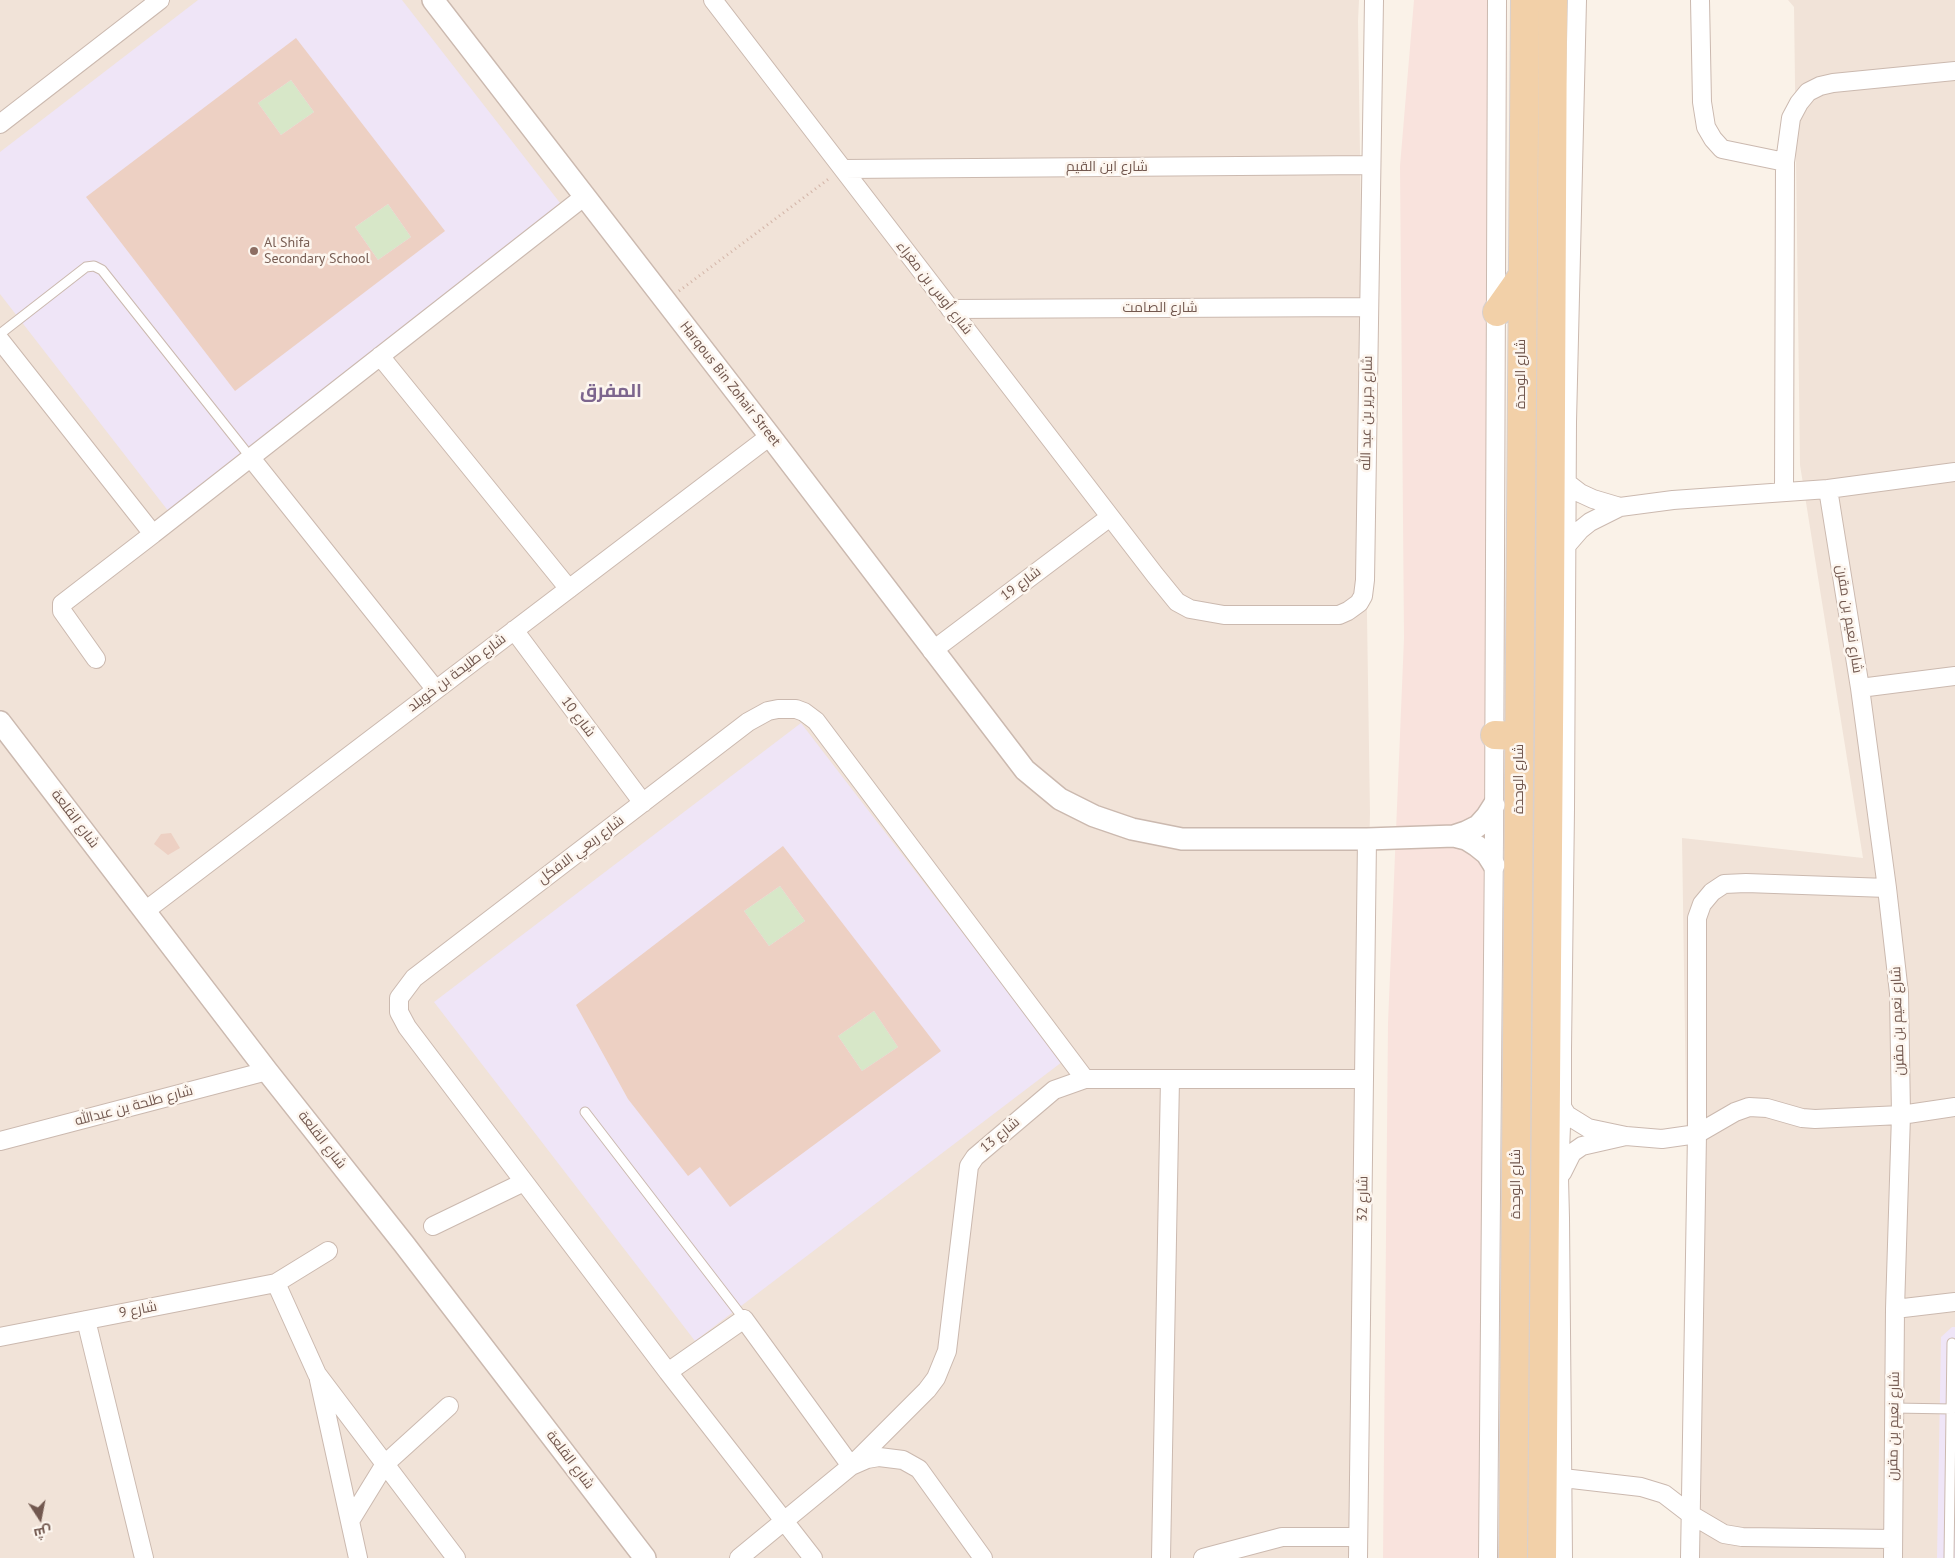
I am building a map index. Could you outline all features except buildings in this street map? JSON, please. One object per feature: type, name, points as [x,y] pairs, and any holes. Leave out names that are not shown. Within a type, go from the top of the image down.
[{"type":"main road","name":"شارع الوحدة","points":[[1513,1558],[1507,735],[1522,278],[1525,0]]},
{"type":"main road","name":"شارع الوحدة","points":[[1541,1558],[1548,1019],[1558,610],[1552,395],[1553,0]]},
{"type":"main road","points":[[1497,312],[1522,278]]},
{"type":"main road","points":[[1552,395],[1567,422]]},
{"type":"main road","points":[[1513,1558],[1519,1538],[1525,1531],[1532,1532],[1541,1558]]},
{"type":"street","points":[[0,124],[160,0]]},
{"type":"street","name":"Harqous Bin Zohair Street","points":[[433,0],[770,436],[1024,770],[1060,799],[1094,816],[1132,829],[1182,839],[1367,840],[1454,836]]},
{"type":"street","name":"شارع أوس بن مغراء","points":[[713,0],[1155,575]]},
{"type":"street","name":"شارع جرير بن عبد الله","points":[[1155,575],[1177,602],[1190,609],[1224,615],[1338,615],[1359,603],[1363,596],[1365,580],[1374,0]]},
{"type":"street","points":[[1488,1558],[1494,805],[1507,735],[1497,312],[1497,0]]},
{"type":"street","points":[[1577,0],[1567,422],[1567,545],[1558,610],[1562,1107],[1574,1121],[1588,1128],[1626,1136],[1662,1140],[1697,1134],[1735,1112],[1749,1107],[1766,1108],[1802,1118],[1815,1119],[1901,1115],[1955,1107]]},
{"type":"street","points":[[1700,0],[1702,102],[1706,126],[1713,139],[1722,149],[1785,162]]},
{"type":"street","points":[[1784,491],[1785,162],[1791,118],[1799,103],[1808,92],[1820,86],[1833,83],[1955,71]]},
{"type":"street","name":"شارع ابن القيم","points":[[843,169],[1371,164]]},
{"type":"street","points":[[96,658],[62,611],[62,604],[585,196]]},
{"type":"street","name":"شارع الصامت","points":[[950,309],[1369,307]]},
{"type":"street","points":[[0,340],[153,534]]},
{"type":"street","points":[[380,356],[569,589]]},
{"type":"street","name":"شارع طليحة بن خويلد","points":[[145,911],[770,436]]},
{"type":"street","points":[[250,458],[436,690]]},
{"type":"street","points":[[1567,545],[1590,522],[1620,507],[1673,500],[1828,489],[1955,472]]},
{"type":"street","points":[[1568,483],[1580,493],[1620,507]]},
{"type":"street","name":"شارع نعيم بن مقرن","points":[[1828,489],[1860,688],[1899,993],[1901,1115],[1895,1309],[1892,1558]]},
{"type":"street","name":"شارع 19","points":[[932,651],[1110,517]]},
{"type":"street","name":"شارع 10","points":[[514,630],[643,803]]},
{"type":"street","points":[[1860,688],[1955,676]]},
{"type":"street","name":"شارع ربعي الافكل","points":[[814,1558],[668,1372],[400,1016],[399,998],[414,978],[748,722],[768,711],[787,708],[804,712],[816,721],[1085,1079]]},
{"type":"street","name":"شارع القلعة","points":[[0,722],[645,1558]]},
{"type":"street","points":[[1454,836],[1478,826],[1494,805]]},
{"type":"street","points":[[1454,836],[1466,839],[1477,846],[1487,854],[1494,865]]},
{"type":"street","name":"شارع 32","points":[[1358,1558],[1367,840]]},
{"type":"street","points":[[1690,1558],[1697,1134],[1697,918],[1702,904],[1712,892],[1724,884],[1746,883],[1887,888]]},
{"type":"street","points":[[1548,1019],[1562,1049]]},
{"type":"street","name":"شارع طلحة بن عبدالله","points":[[0,1141],[268,1071]]},
{"type":"street","name":"شارع 13","points":[[739,1558],[851,1466],[927,1390],[936,1378],[947,1350],[969,1166],[975,1157],[1054,1090],[1085,1079],[1364,1079]]},
{"type":"street","points":[[1161,1558],[1170,1079]]},
{"type":"street","points":[[1562,1100],[1559,1178],[1563,1478],[1562,1558]]},
{"type":"street","points":[[1559,1178],[1572,1153],[1582,1146],[1626,1136]]},
{"type":"street","points":[[433,1226],[524,1182]]},
{"type":"street","points":[[1544,1258],[1560,1218]]},
{"type":"street","points":[[328,1251],[276,1283],[317,1374],[358,1558]]},
{"type":"street","name":"شارع 9","points":[[0,1337],[276,1283]]},
{"type":"street","points":[[1895,1309],[1955,1302]]},
{"type":"street","points":[[668,1372],[744,1319],[851,1466],[867,1459],[879,1458],[903,1460],[912,1464],[919,1469],[983,1558]]},
{"type":"street","points":[[86,1320],[144,1558]]},
{"type":"street","points":[[317,1374],[456,1558]]},
{"type":"street","points":[[350,1521],[385,1464],[449,1406]]},
{"type":"street","points":[[1563,1478],[1641,1487],[1664,1494],[1690,1514],[1724,1534],[1742,1537],[1892,1539]]},
{"type":"street","points":[[1203,1558],[1247,1552],[1282,1537],[1358,1537]]},
{"type":"lane","points":[[0,334],[86,268],[94,266],[102,270],[250,458]]},
{"type":"lane","points":[[585,1112],[744,1319]]},
{"type":"lane","points":[[1949,1558],[1952,1343]]},
{"type":"lane","points":[[1894,1408],[1952,1409]]},
{"type":"path","points":[[665,301],[843,169]]},
{"type":"shaded area","points":[[0,0],[1359,0],[1370,813],[1353,1558],[0,1558]]},
{"type":"shaded area","name":"Al Shifa Secondary School","points":[[198,0],[402,0],[564,208],[169,512],[0,294],[0,152]]},
{"type":"shaded area","points":[[1414,0],[1507,0],[1496,1558],[1383,1558],[1388,1023],[1404,638],[1400,166]]},
{"type":"shaded area","points":[[1788,0],[1955,0],[1955,1558],[1693,1558],[1682,838],[1863,858],[1800,465],[1794,7]]},
{"type":"shaded area","points":[[801,723],[1062,1062],[695,1341],[434,1002]]},
{"type":"shaded area","points":[[1952,1327],[1955,1327],[1955,1558],[1937,1558],[1941,1337]]},
{"type":"green space","points":[[291,80],[314,112],[281,135],[258,103]]},
{"type":"green space","points":[[388,204],[411,237],[378,260],[355,227]]},
{"type":"green space","points":[[780,886],[805,921],[769,946],[744,911]]},
{"type":"green space","points":[[874,1011],[898,1047],[862,1071],[838,1036]]},
{"type":"place","name":"Al Shifa Secondary School","points":[[254,251]]},
{"type":"district","name":"المفرق","points":[[611,392]]}]
